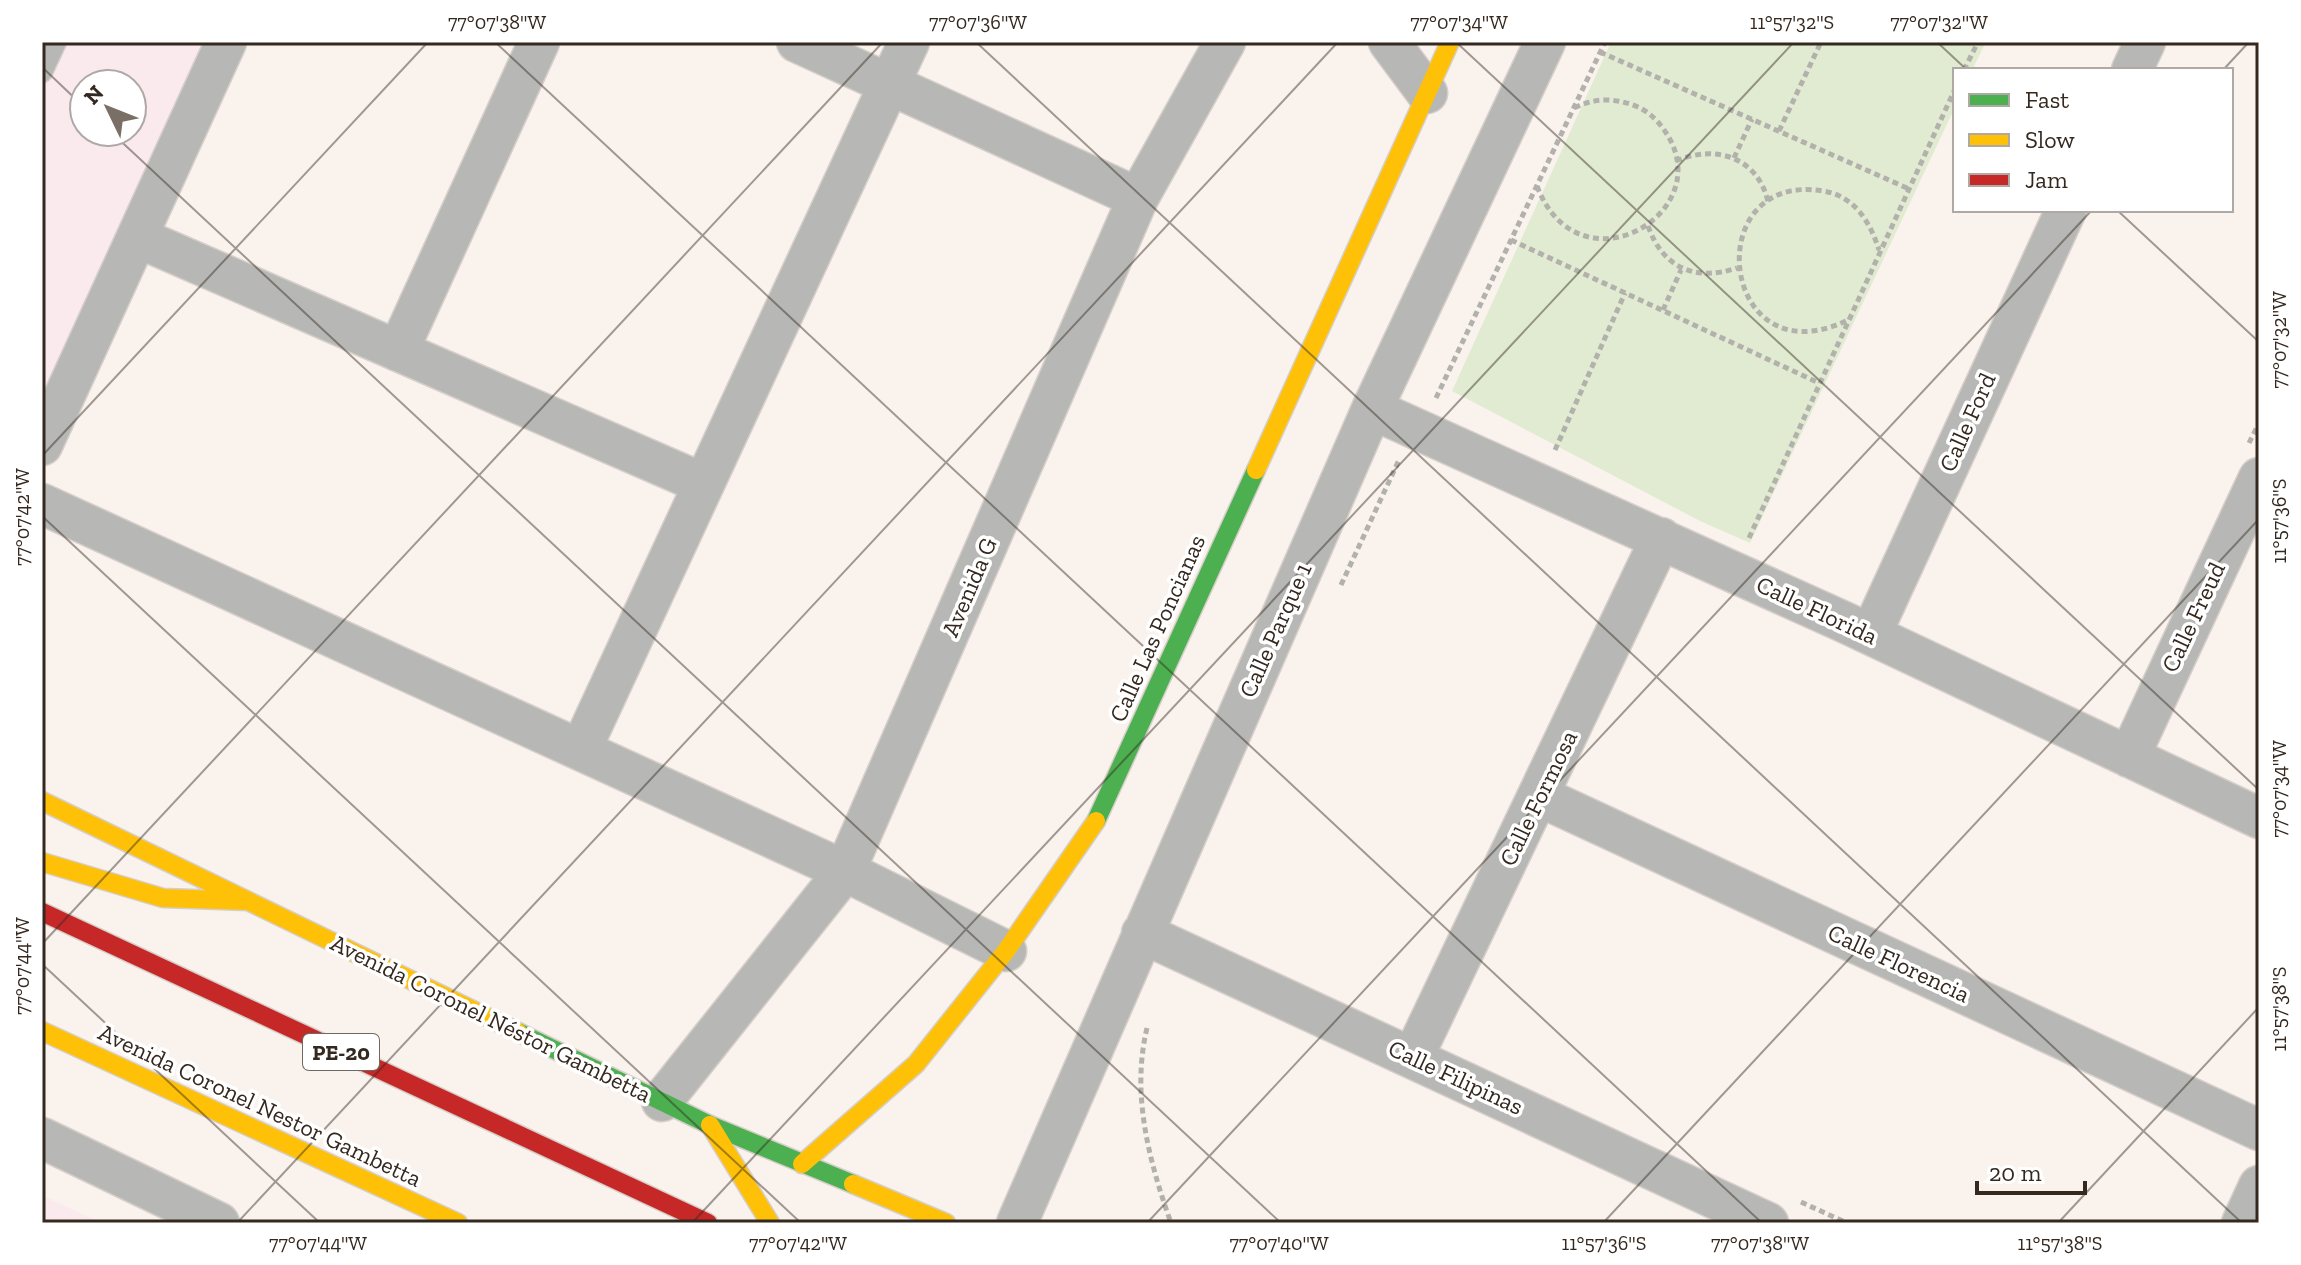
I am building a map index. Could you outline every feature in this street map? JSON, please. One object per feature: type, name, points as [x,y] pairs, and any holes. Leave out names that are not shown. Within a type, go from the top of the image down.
[{"type":"main road","name":"Calle Las Poncianas","points":[[802,1164],[916,1064],[1006,951],[1095,824],[1450,42]]},
{"type":"main road","name":"Avenida Coronel Néstor Gambetta","points":[[42,801],[710,1125],[946,1223]]},
{"type":"main road","points":[[42,862],[163,898],[248,901]]},
{"type":"main road","name":"PE-20","points":[[42,912],[708,1223]]},
{"type":"main road","name":"Avenida Coronel Nestor Gambetta","points":[[42,1031],[458,1223]]},
{"type":"main road","points":[[710,1125],[770,1223]]},
{"type":"street","points":[[42,445],[226,42]]},
{"type":"street","points":[[398,351],[539,42]]},
{"type":"street","points":[[797,42],[1138,198]]},
{"type":"street","points":[[581,749],[909,42]]},
{"type":"street","name":"Avenida G","points":[[662,1101],[845,871],[1138,198],[1225,42]]},
{"type":"street","points":[[1389,42],[1427,93]]},
{"type":"street","name":"Calle Parque 1","points":[[1017,1223],[1372,409],[1545,42]]},
{"type":"street","points":[[2133,68],[2145,42]]},
{"type":"street","name":"Calle Ford","points":[[1871,634],[2065,212]]},
{"type":"street","points":[[137,237],[704,484]]},
{"type":"street","name":"Calle Florida","points":[[1372,409],[1871,634],[2259,818]]},
{"type":"street","name":"Calle Freud","points":[[2129,757],[2243,550],[2259,478]]},
{"type":"street","points":[[42,504],[845,871],[1006,951]]},
{"type":"street","name":"Calle Formosa","points":[[1413,1057],[1661,538]]},
{"type":"street","name":"Calle Florencia","points":[[1539,796],[2259,1130]]},
{"type":"street","name":"Calle Filipinas","points":[[1142,933],[1768,1223]]},
{"type":"street","points":[[42,1138],[219,1223]]},
{"type":"street","points":[[2242,1223],[2259,1186]]},
{"type":"lane","points":[[42,72],[56,42]]},
{"type":"path","points":[[1440,396],[1605,42]]},
{"type":"path","points":[[1779,131],[1821,42]]},
{"type":"path","points":[[1965,68],[1978,42]]},
{"type":"path","points":[[1600,52],[1907,188]]},
{"type":"path","points":[[1749,539],[1953,93]]},
{"type":"path","points":[[1537,185],[1556,220],[1591,239],[1630,236],[1648,226],[1661,213],[1670,197],[1676,161],[1671,141],[1660,123],[1644,109],[1604,98],[1574,108]]},
{"type":"path","points":[[1734,158],[1752,119]]},
{"type":"path","points":[[1676,161],[1710,152],[1734,158],[1757,175],[1768,202]]},
{"type":"path","points":[[1847,320],[1827,329],[1807,332],[1767,320],[1747,297],[1737,268],[1743,230],[1768,202],[1787,193],[1807,189],[1827,192],[1846,200],[1862,213],[1879,250]]},
{"type":"path","points":[[1648,226],[1654,244],[1666,259],[1681,270],[1700,275],[1737,268]]},
{"type":"path","points":[[1511,240],[1819,383]]},
{"type":"path","points":[[1663,310],[1681,270]]},
{"type":"path","points":[[1555,450],[1625,293]]},
{"type":"path","points":[[1148,1025],[1141,1108],[1153,1172],[1171,1223]]},
{"type":"shaded area","points":[[42,42],[203,42],[42,402]]},
{"type":"shaded area","points":[[42,1195],[101,1223],[42,1223]]},
{"type":"green space","points":[[1611,42],[1986,42],[1973,68],[1953,68],[1953,111],[1750,543],[1700,521],[1452,391]]},
{"type":"traffic: fast","points":[[1096,821],[1256,470]]},
{"type":"traffic: fast","points":[[518,1032],[710,1125],[853,1184]]},
{"type":"traffic: slow","points":[[1256,470],[1450,42]]},
{"type":"traffic: slow","points":[[42,801],[518,1032]]},
{"type":"traffic: slow","points":[[802,1164],[916,1064],[1006,951],[1096,821]]},
{"type":"traffic: slow","points":[[42,862],[163,898],[248,901]]},
{"type":"traffic: slow","points":[[42,1031],[458,1223]]},
{"type":"traffic: slow","points":[[710,1125],[770,1223]]},
{"type":"traffic: slow","points":[[853,1184],[946,1223]]},
{"type":"traffic: jam","points":[[42,912],[708,1223]]}]
